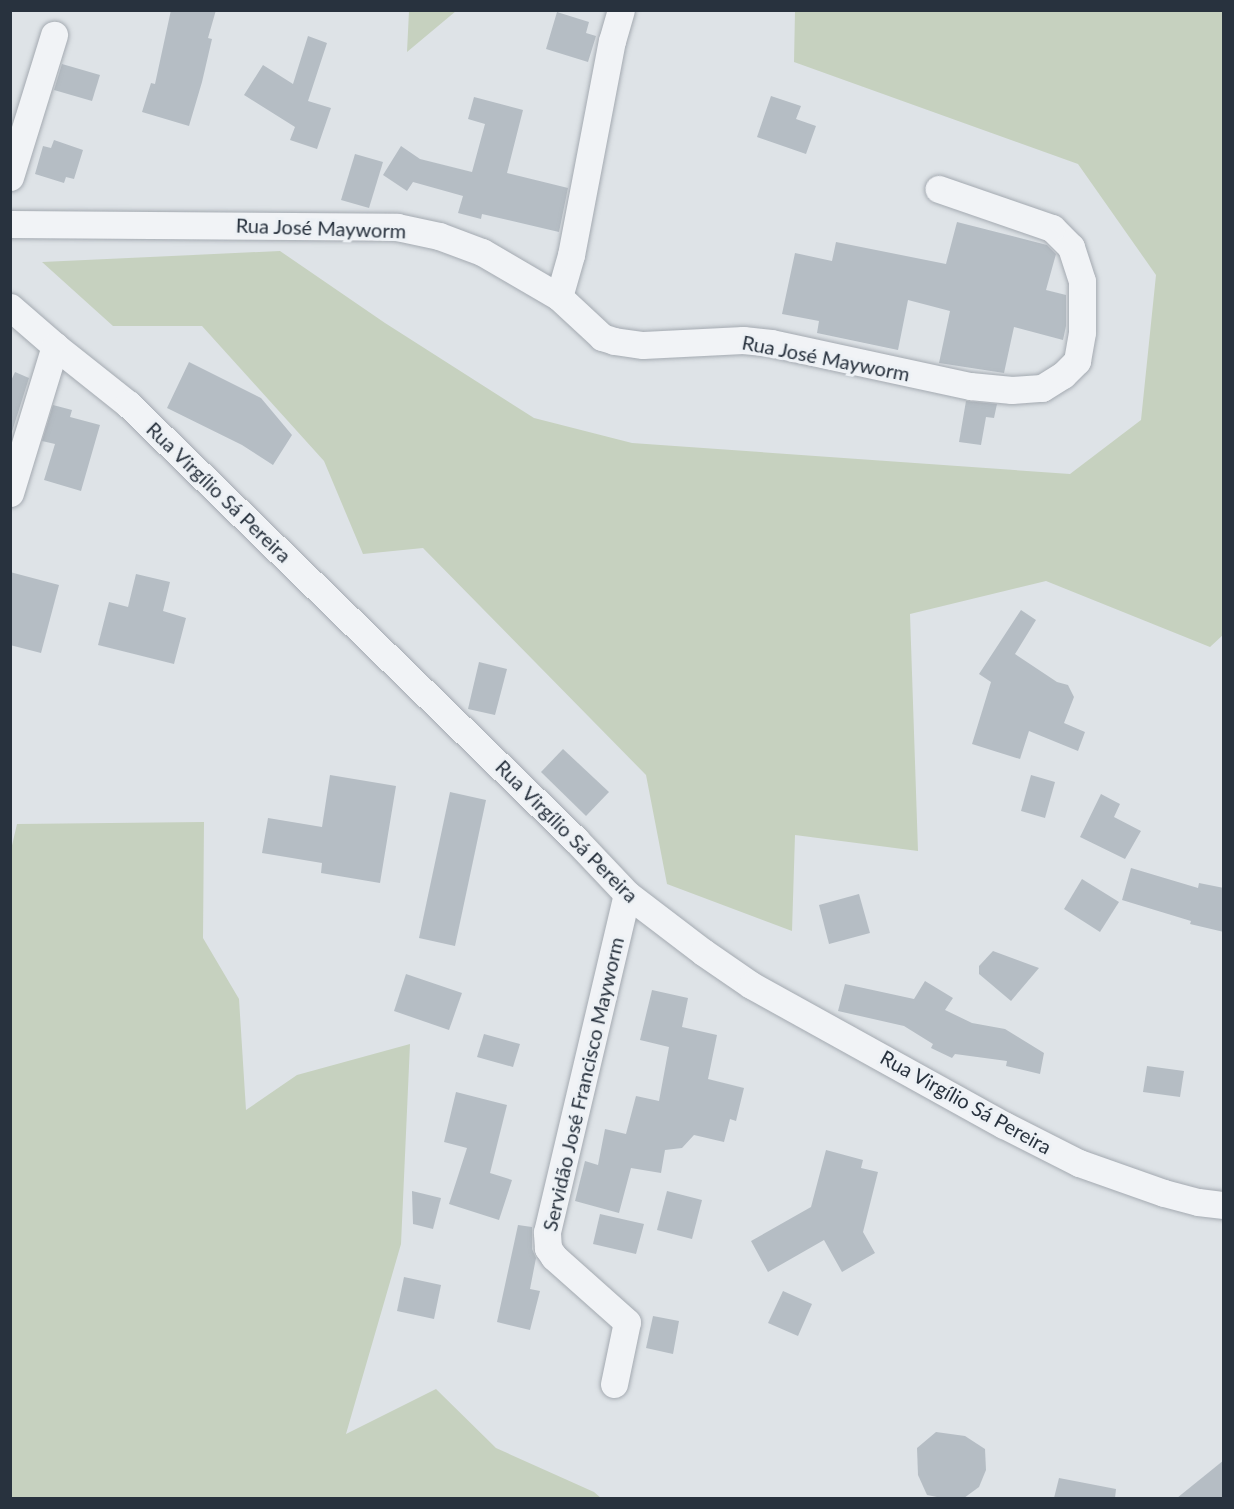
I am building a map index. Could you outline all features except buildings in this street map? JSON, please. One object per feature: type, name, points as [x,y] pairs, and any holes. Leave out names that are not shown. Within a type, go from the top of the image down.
[{"type":"street","points":[[559,297],[571,255],[612,40],[621,10]]},
{"type":"street","points":[[10,177],[54,35]]},
{"type":"street","name":"Rua José Mayworm","points":[[10,224],[397,226],[440,236],[482,252],[559,297],[602,337],[627,344],[743,340],[771,343],[970,386],[1012,390],[1042,388],[1063,375],[1077,361],[1082,332],[1082,281],[1071,247],[1052,228],[939,189]]},
{"type":"street","name":"Rua Virgílio Sá Pereira","points":[[10,307],[128,404],[576,840],[627,894],[751,986],[1004,1125],[1080,1163],[1164,1193],[1198,1202],[1224,1205]]},
{"type":"street","points":[[10,493],[55,346]]},
{"type":"street","name":"Servidão José Francisco Mayworm","points":[[614,1384],[627,1322],[554,1257],[549,1248],[547,1232],[627,894]]},
{"type":"green space","points":[[409,10],[456,11],[407,52]]},
{"type":"green space","points":[[795,11],[1223,11],[1224,634],[1210,647],[1046,581],[910,614],[918,851],[795,835],[792,931],[667,884],[646,775],[423,548],[363,554],[324,461],[202,326],[113,326],[42,262],[280,251],[385,323],[534,418],[632,443],[1070,474],[1141,420],[1156,275],[1078,164],[794,62]]},
{"type":"green space","points":[[204,822],[203,938],[239,999],[246,1110],[297,1075],[410,1044],[401,1244],[346,1434],[436,1389],[496,1448],[594,1492],[601,1498],[11,1498],[10,854],[17,824]]}]
